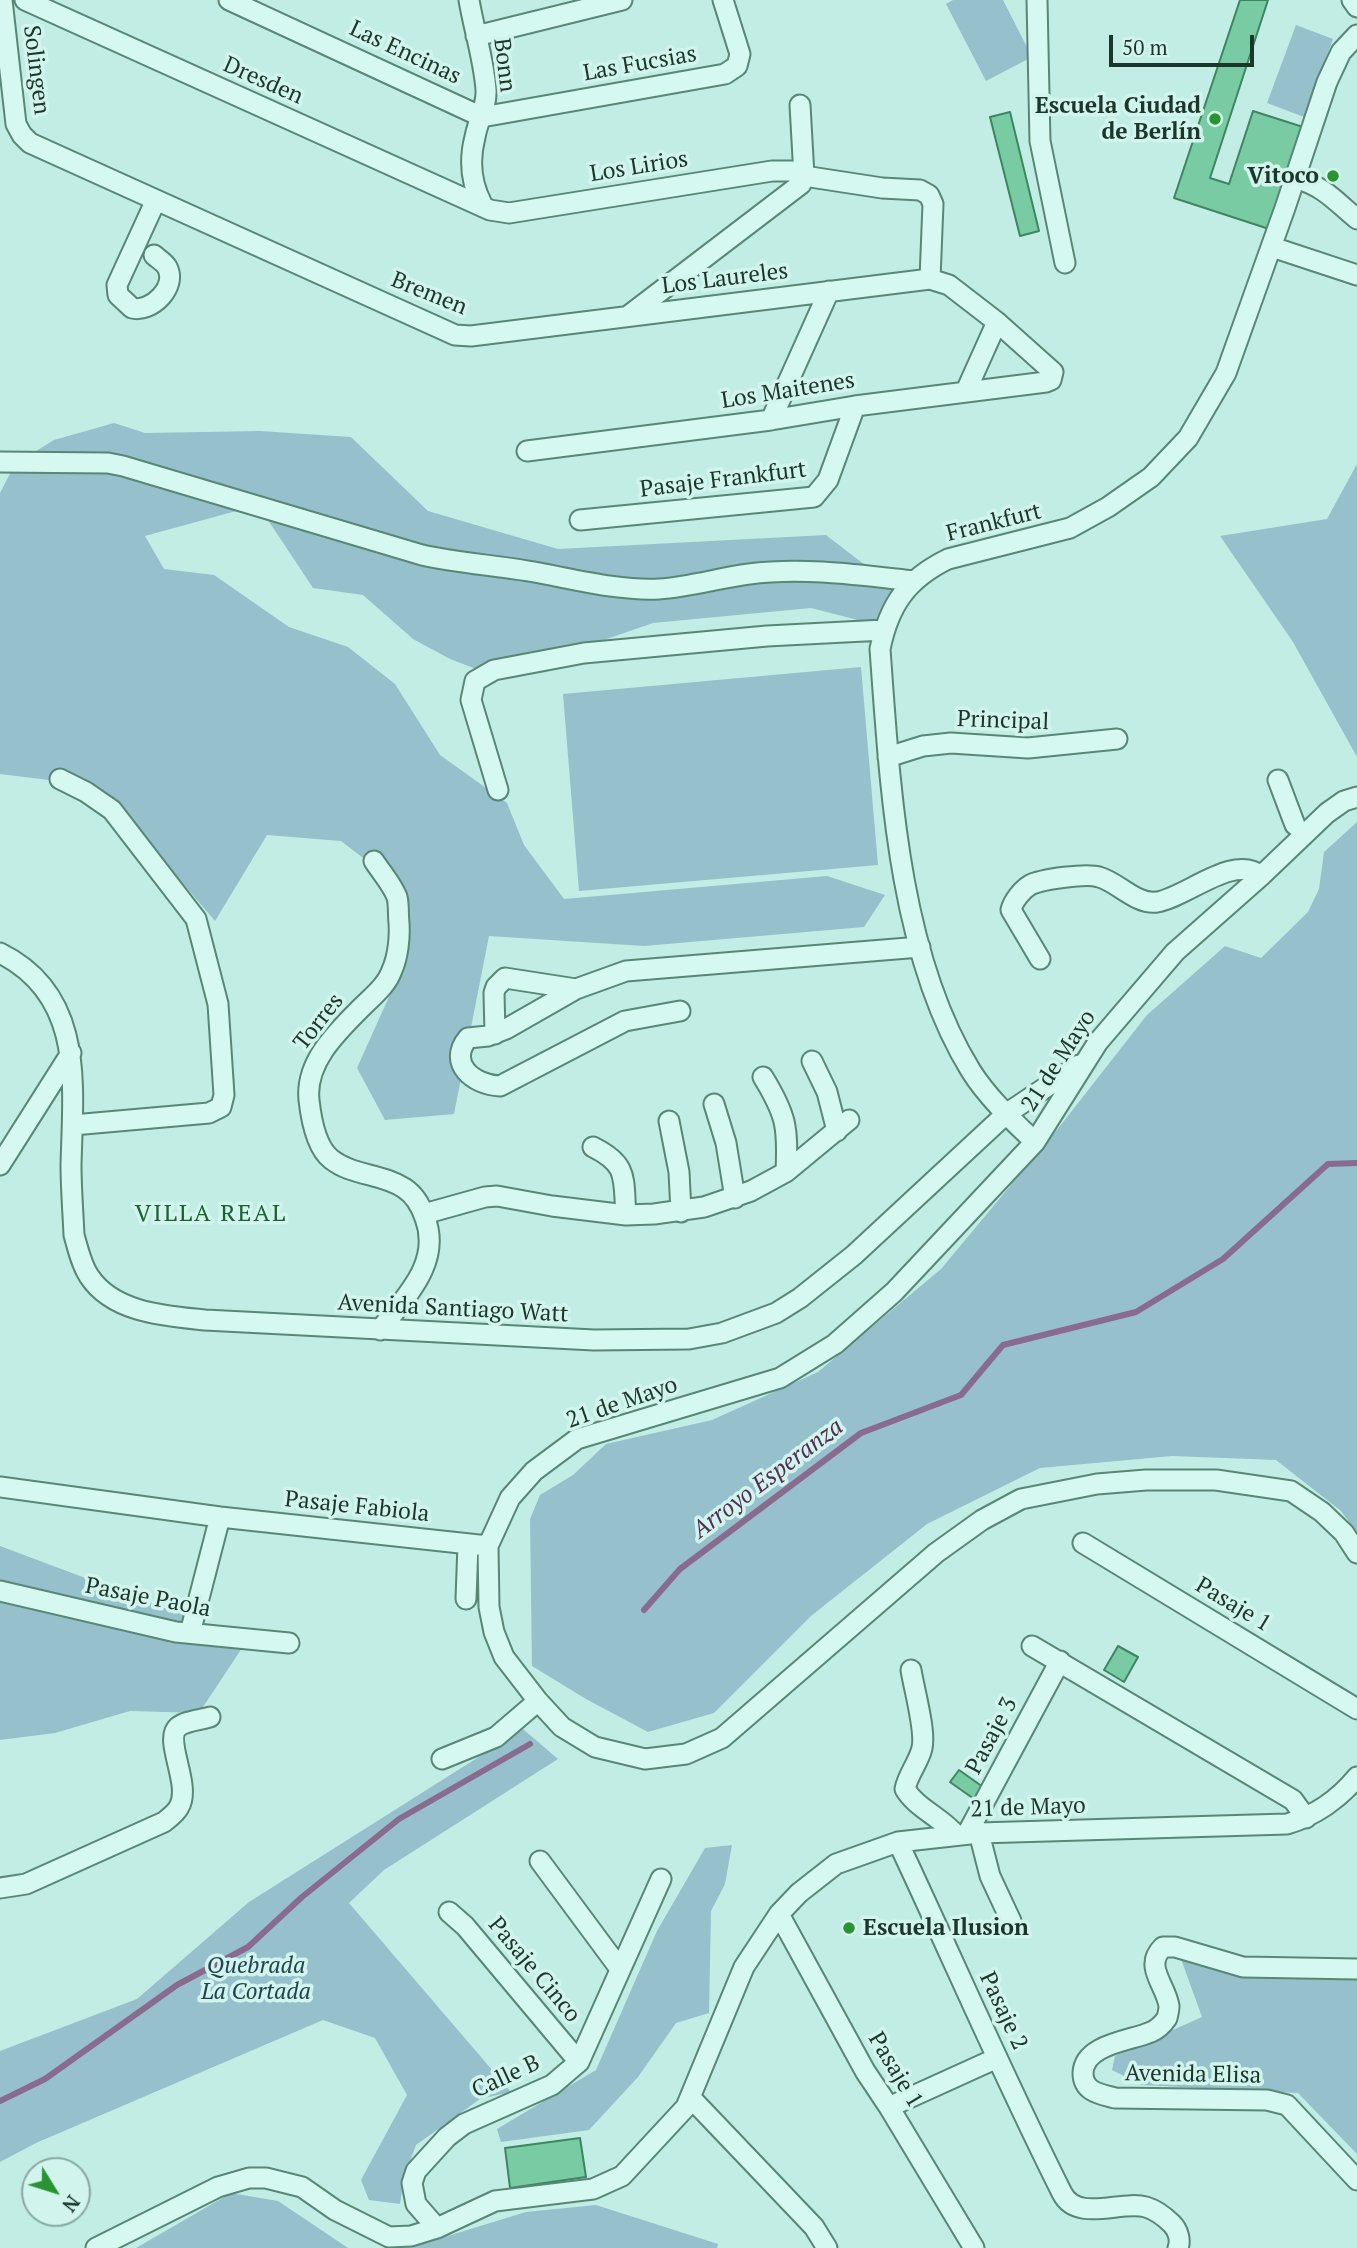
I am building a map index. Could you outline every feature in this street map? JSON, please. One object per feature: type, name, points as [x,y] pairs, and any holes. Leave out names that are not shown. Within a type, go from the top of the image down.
[{"type":"street","name":"Solingen","points":[[2,0],[3,34],[16,124],[30,143]]},
{"type":"street","name":"Dresden","points":[[25,0],[449,192],[482,204]]},
{"type":"street","name":"Las Encinas","points":[[229,0],[482,117]]},
{"type":"street","points":[[476,36],[622,0]]},
{"type":"street","name":"Las Fucsias","points":[[482,117],[725,74],[737,66],[740,54],[723,0]]},
{"type":"street","points":[[1037,0],[1040,141],[1065,262]]},
{"type":"street","points":[[1352,0],[1357,7]]},
{"type":"street","name":"Bonn","points":[[449,192],[482,117],[486,90],[476,36],[464,3]]},
{"type":"street","name":"Frankfurt","points":[[1035,1142],[1006,1114],[973,1074],[959,1051],[930,980],[920,947],[893,813],[880,649],[884,630],[891,611],[913,581],[930,568],[948,559],[1070,528],[1108,507],[1151,477],[1188,439],[1226,373],[1272,247],[1327,82],[1341,52],[1357,35]]},
{"type":"street","points":[[627,317],[801,184],[804,176],[800,105]]},
{"type":"street","name":"Bonn","points":[[475,136],[471,164],[473,184],[482,204]]},
{"type":"street","name":"Bremen","points":[[30,143],[455,334],[471,336],[627,317]]},
{"type":"street","name":"Los Lirios","points":[[482,204],[490,209],[509,213],[772,171],[792,171],[804,176],[881,188],[920,190],[929,195],[933,204],[930,279]]},
{"type":"street","points":[[1295,178],[1313,183],[1327,192],[1357,219]]},
{"type":"street","points":[[154,255],[167,266],[169,273],[163,293],[157,302],[147,309],[132,308],[118,295],[117,285],[156,201]]},
{"type":"street","points":[[1272,247],[1357,275]]},
{"type":"street","points":[[930,279],[949,285],[997,322],[966,391]]},
{"type":"street","name":"Los Laureles","points":[[627,317],[930,279]]},
{"type":"street","points":[[771,421],[829,290]]},
{"type":"street","name":"Los Maitenes","points":[[527,451],[771,421],[855,405],[1046,382],[1053,376],[1050,368],[997,322]]},
{"type":"street","name":"Pasaje Frankfurt","points":[[580,520],[814,497],[828,480],[855,405]]},
{"type":"street","points":[[0,462],[108,463],[422,555],[452,562],[500,566],[635,588],[660,589],[749,574],[788,571],[846,573],[913,581]]},
{"type":"street","points":[[498,790],[471,700],[475,681],[494,670],[584,653],[767,636],[884,630]]},
{"type":"street","name":"Principal","points":[[888,757],[923,746],[951,743],[1028,748],[1117,739]]},
{"type":"street","points":[[60,779],[86,792],[112,810],[196,919],[218,1004],[224,1095],[222,1107],[209,1113],[73,1125]]},
{"type":"street","points":[[1278,780],[1293,819],[1327,813]]},
{"type":"street","name":"21 de Mayo","points":[[1357,797],[1344,801],[1327,813],[1175,952],[1115,1020],[1086,1060],[1035,1142],[894,1292],[835,1344],[780,1378],[577,1439],[534,1471],[510,1498],[488,1546],[489,1606],[504,1657],[519,1680],[562,1727],[595,1747],[645,1759],[686,1754],[722,1738],[936,1553],[982,1520],[1021,1499],[1059,1490],[1146,1480],[1216,1480],[1291,1492],[1322,1512],[1344,1533],[1357,1553]]},
{"type":"street","name":"Torres","points":[[374,860],[397,897],[400,932],[392,971],[379,990],[314,1064],[309,1081],[309,1100],[319,1143],[328,1158],[348,1170],[387,1180],[405,1188],[417,1200],[429,1228],[429,1249],[423,1271],[413,1290],[380,1330]]},
{"type":"street","points":[[1040,959],[1011,910],[1026,889],[1038,882],[1091,875],[1143,900],[1157,902],[1234,870],[1249,869],[1261,876]]},
{"type":"street","points":[[680,1012],[625,1021],[500,1086],[486,1085],[465,1071],[461,1049],[468,1038],[495,1034],[576,989],[626,971],[920,947]]},
{"type":"street","name":"Avenida Santiago Watt","points":[[0,953],[17,961],[43,985],[61,1013],[71,1053],[74,1235],[90,1278],[117,1301],[149,1314],[194,1319],[594,1340],[689,1339],[722,1333],[751,1324],[792,1303],[826,1279],[1006,1114],[1086,1060]]},
{"type":"street","points":[[495,1034],[494,993],[496,986],[505,978],[576,989]]},
{"type":"street","points":[[0,1165],[71,1053]]},
{"type":"street","points":[[424,1214],[497,1196],[626,1215],[681,1212],[735,1198],[786,1172],[843,1126],[812,1061]]},
{"type":"street","points":[[763,1077],[780,1105],[788,1135],[786,1172]]},
{"type":"street","points":[[714,1104],[726,1143],[735,1198]]},
{"type":"street","points":[[669,1121],[679,1172],[681,1212]]},
{"type":"street","points":[[593,1147],[612,1156],[621,1168],[626,1215]]},
{"type":"street","name":"Torres","points":[[412,1331],[413,1290]]},
{"type":"street","name":"Pasaje Fabiola","points":[[0,1487],[220,1517],[488,1546]]},
{"type":"street","points":[[190,1633],[220,1517]]},
{"type":"street","name":"Pasaje 1","points":[[1083,1543],[1357,1709]]},
{"type":"street","points":[[466,1599],[468,1544]]},
{"type":"street","name":"Pasaje Paola","points":[[0,1591],[65,1608],[190,1633],[289,1643]]},
{"type":"street","points":[[1032,1646],[1293,1800],[1306,1818]]},
{"type":"street","name":"Pasaje 3","points":[[967,1834],[1060,1661]]},
{"type":"street","points":[[911,1670],[923,1740],[920,1754],[906,1780],[905,1789],[916,1803],[967,1834],[1011,1921]]},
{"type":"street","points":[[442,1759],[496,1737],[538,1701]]},
{"type":"street","points":[[0,1888],[26,1884],[163,1822],[178,1810],[183,1798],[183,1784],[173,1740],[174,1731],[181,1724],[209,1717]]},
{"type":"street","name":"21 de Mayo","points":[[96,2248],[218,2187],[249,2178],[266,2178],[302,2187],[335,2210],[389,2237],[411,2236],[437,2228],[495,2201],[593,2189],[608,2184],[622,2176],[686,2107],[744,1967],[779,1914],[799,1893],[836,1864],[898,1842],[967,1834],[1287,1824],[1306,1818],[1357,1777]]},
{"type":"street","name":"Pasaje 2","points":[[898,1842],[1027,2124],[1065,2199],[1079,2208],[1145,2206],[1159,2212],[1175,2227],[1180,2242],[1178,2248]]},
{"type":"street","points":[[540,1861],[620,1969]]},
{"type":"street","name":"Calle B","points":[[437,2228],[416,2204],[412,2183],[416,2171],[447,2137],[464,2124],[542,2090],[579,2062],[662,1879]]},
{"type":"street","name":"Pasaje Cinco","points":[[449,1912],[465,1926],[579,2062]]},
{"type":"street","name":"Pasaje 1","points":[[779,1914],[865,2071],[890,2107],[974,2248]]},
{"type":"street","name":"Avenida Elisa","points":[[1357,1969],[1244,1967],[1175,1947],[1163,1947],[1157,1954],[1154,1966],[1169,2006],[1167,2018],[1152,2032],[1107,2046],[1093,2054],[1083,2069],[1084,2082],[1093,2092],[1115,2098],[1266,2099],[1287,2105],[1357,2180]]},
{"type":"street","points":[[890,2107],[998,2058]]},
{"type":"street","points":[[691,2098],[814,2227],[827,2248]]},
{"type":"green space","points":[[953,0],[1003,0],[1032,57],[986,81],[946,4]]},
{"type":"green space","points":[[1296,25],[1333,39],[1304,117],[1267,103]]},
{"type":"green space","points":[[114,423],[145,433],[260,431],[351,437],[428,511],[558,549],[826,535],[900,592],[877,625],[811,608],[653,623],[497,677],[450,659],[413,639],[363,595],[313,588],[258,505],[145,536],[164,569],[214,575],[289,627],[348,647],[395,684],[440,755],[507,803],[524,845],[564,899],[827,876],[885,895],[864,927],[644,946],[489,936],[454,1114],[385,1120],[357,1068],[401,970],[389,878],[341,841],[267,835],[215,921],[120,810],[57,781],[0,774],[0,493],[15,464],[54,440]]},
{"type":"green space","points":[[1357,464],[1357,757],[1293,642],[1220,536],[1327,519]]},
{"type":"green space","points":[[861,667],[878,865],[579,891],[563,694]]},
{"type":"green space","points":[[1357,822],[1357,1533],[1341,1511],[1276,1460],[1172,1456],[1040,1468],[927,1524],[811,1616],[714,1713],[648,1732],[532,1666],[530,1519],[540,1495],[573,1475],[606,1444],[712,1420],[818,1372],[941,1269],[1060,1126],[1147,1015],[1225,946],[1261,958],[1308,912],[1319,889],[1324,852]]},
{"type":"green space","points":[[0,1546],[248,1639],[199,1713],[130,1711],[55,1733],[0,1740]]},
{"type":"green space","name":"Quebrada La Cortada","points":[[523,1729],[558,1759],[384,1870],[349,1903],[511,2092],[480,2099],[416,2145],[404,2177],[400,2204],[369,2200],[361,2180],[407,2095],[375,2038],[323,2020],[36,2143],[0,2162],[0,2051],[137,1999],[249,1902]]},
{"type":"green space","points":[[732,1845],[725,1884],[711,1911],[709,2013],[676,2023],[638,2077],[589,2130],[501,2142],[497,2129],[596,2070],[657,1931],[705,1848]]},
{"type":"green space","points":[[1181,1959],[1245,1976],[1357,1978],[1357,2154],[1298,2093],[1142,2085],[1112,2070],[1115,2056],[1202,2017]]},
{"type":"green space","points":[[231,2193],[278,2201],[348,2248],[136,2248]]},
{"type":"green space","points":[[596,2205],[718,2244],[717,2248],[393,2248],[415,2246],[526,2212]]},
{"type":"building","name":"Escuela Ciudad de Berlín","points":[[1240,0],[1268,0],[1210,178],[1229,184],[1253,111],[1303,127],[1269,229],[1174,198]]},
{"type":"building","points":[[1010,112],[1039,231],[1020,236],[990,117]]},
{"type":"building","points":[[1118,1646],[1138,1657],[1124,1682],[1104,1670]]},
{"type":"building","points":[[959,1770],[983,1787],[974,1799],[950,1782]]},
{"type":"building","points":[[580,2138],[586,2177],[510,2188],[505,2148]]},
{"type":"waterway","name":"Arroyo Esperanza","points":[[644,1610],[680,1569],[861,1433],[961,1395],[1003,1345],[1136,1312],[1223,1259],[1328,1164],[1357,1163]]},
{"type":"waterway","points":[[0,2101],[45,2079],[177,1985],[248,1947],[302,1897],[399,1819],[530,1744]]},
{"type":"place","name":"Escuela Ciudad de Berlín","points":[[1215,119]]},
{"type":"place","name":"Vitoco","points":[[1333,176]]},
{"type":"place","name":"Escuela Ilusion","points":[[849,1928]]},
{"type":"district","name":"VILLA REAL","points":[[211,1214]]}]
